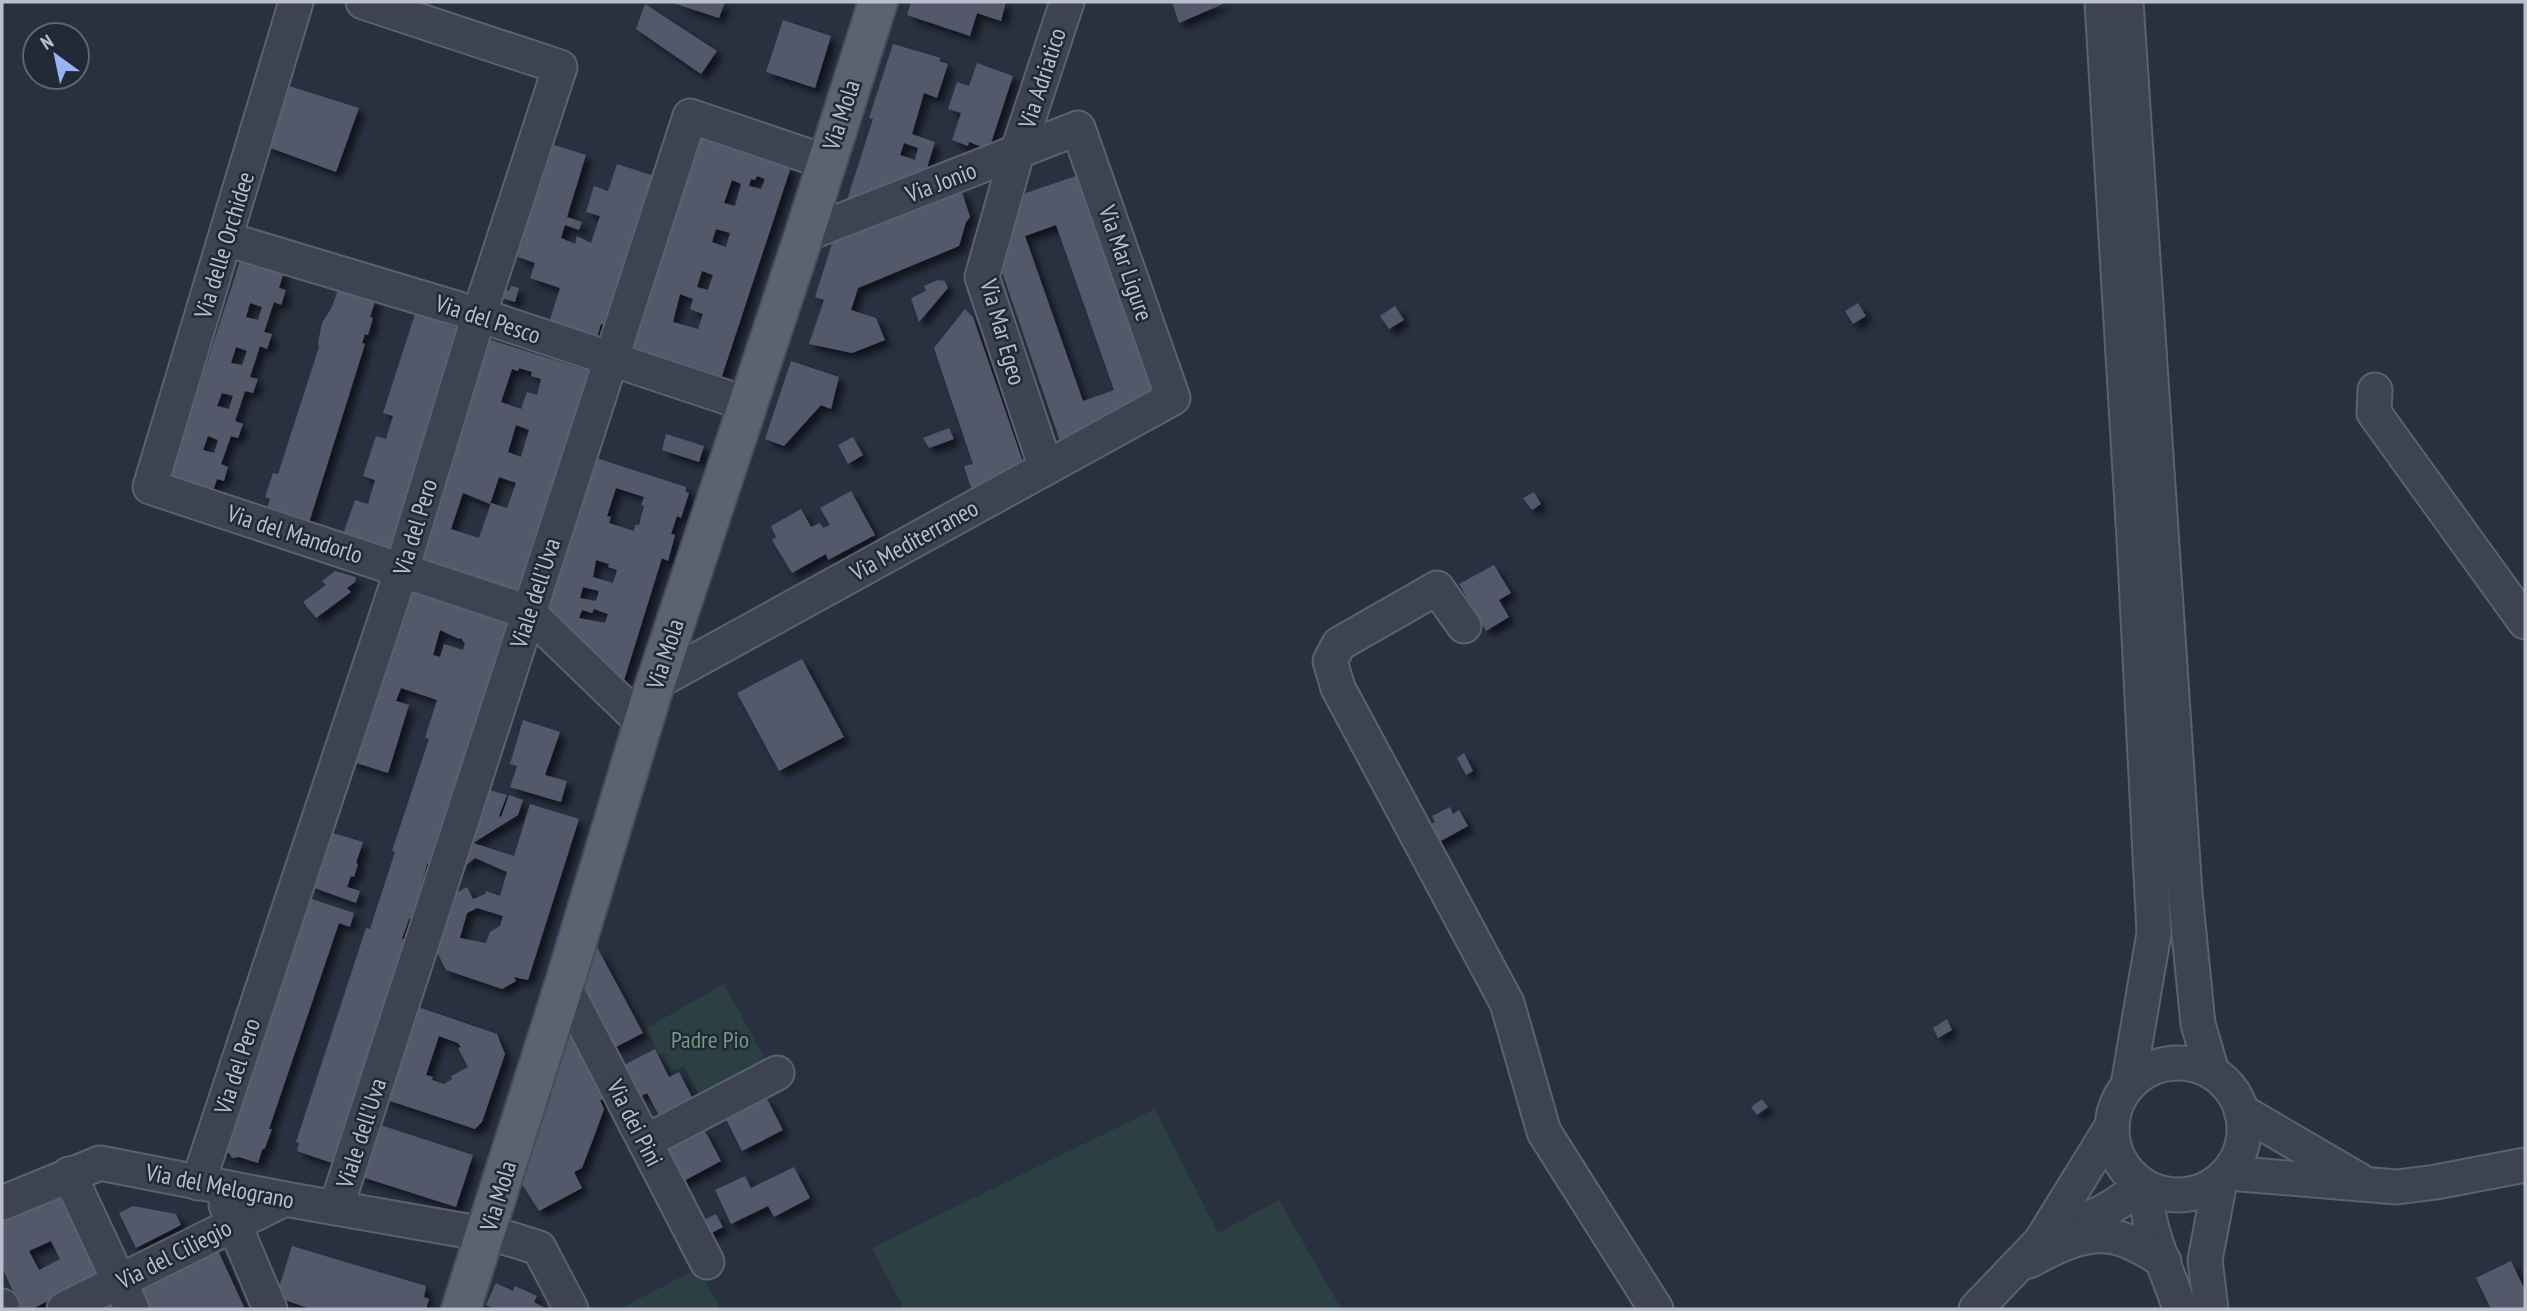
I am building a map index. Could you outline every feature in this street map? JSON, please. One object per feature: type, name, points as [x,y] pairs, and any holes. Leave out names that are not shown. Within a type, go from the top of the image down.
[{"type":"main road","name":"Via Mola","points":[[461,1309],[564,985],[655,683],[804,235],[878,2]]},
{"type":"street","name":"Via delle Orchidee","points":[[150,487],[296,2]]},
{"type":"street","name":"Via del Pero","points":[[208,1185],[479,315],[560,67],[363,2]]},
{"type":"street","name":"Via Adriatico","points":[[1017,153],[1067,2]]},
{"type":"street","points":[[2102,2],[2154,933],[2129,1085]]},
{"type":"street","points":[[2126,2],[2185,892],[2198,1024],[2212,1072]]},
{"type":"street","name":"Viale dell'Uva","points":[[337,1208],[690,116],[827,162]]},
{"type":"street","name":"Via Jonio","points":[[804,235],[1079,128]]},
{"type":"street","name":"Via Mar Ligure","points":[[1079,128],[1173,398]]},
{"type":"street","name":"Via Mar Egeo","points":[[1017,153],[982,277],[1046,468]]},
{"type":"street","name":"Via del Pesco","points":[[226,239],[479,315],[747,404]]},
{"type":"street","points":[[2375,390],[2374,413],[2525,622]]},
{"type":"street","name":"Via Mediterraneo","points":[[655,683],[1173,398]]},
{"type":"street","name":"Via del Mandorlo","points":[[150,487],[528,612],[643,723]]},
{"type":"street","points":[[1464,626],[1437,588],[1339,644],[1330,661],[1338,688],[1507,1003],[1544,1132],[1656,1309]]},
{"type":"street","name":"Via dei Pini","points":[[564,985],[707,1262]]},
{"type":"street","points":[[2211,1309],[2205,1259],[2224,1177],[2238,1157],[2243,1141],[2241,1111],[2235,1095],[2225,1082],[2212,1072],[2182,1063],[2150,1069],[2129,1085],[2117,1102],[2112,1126],[2114,1149],[2121,1164],[2143,1187],[2171,1193],[2188,1193],[2224,1177],[2397,1186],[2436,1182],[2525,1165]]},
{"type":"street","points":[[645,1142],[777,1073]]},
{"type":"street","points":[[2241,1111],[2367,1185]]},
{"type":"street","points":[[1976,1309],[2041,1241],[2112,1126]]},
{"type":"street","name":"Via del Melograno","points":[[2,1203],[100,1163],[507,1238],[539,1248],[571,1309]]},
{"type":"street","points":[[69,1174],[126,1296]]},
{"type":"street","points":[[208,1185],[234,1224],[270,1309]]},
{"type":"street","points":[[2041,1241],[2114,1206],[2143,1187]]},
{"type":"street","points":[[2143,1187],[2150,1223],[2180,1309]]},
{"type":"street","name":"Via del Ciliegio","points":[[64,1309],[126,1296],[234,1224],[285,1199]]},
{"type":"street","points":[[2015,1268],[2061,1244],[2086,1238],[2114,1237],[2144,1249],[2164,1261]]},
{"type":"green space","name":"Padre Pio","points":[[724,984],[768,1064],[702,1099],[683,1066],[670,1073],[645,1029]]},
{"type":"green space","points":[[1155,1109],[1218,1233],[1279,1200],[1340,1307],[904,1309],[872,1248]]},
{"type":"green space","points":[[699,1268],[720,1309],[619,1309]]},
{"type":"building","points":[[670,2],[725,2],[719,18]]},
{"type":"building","points":[[911,2],[1006,2],[1001,21],[977,13],[970,36],[907,15]]},
{"type":"building","points":[[1172,2],[1222,2],[1223,4],[1179,23]]},
{"type":"building","points":[[645,4],[717,51],[701,74],[636,29]]},
{"type":"building","points":[[783,20],[831,36],[815,88],[766,72]]},
{"type":"building","points":[[893,44],[941,58],[939,61],[948,64],[937,98],[924,93],[912,134],[935,142],[925,174],[853,201],[847,200],[873,119],[869,118]],"holes":[[[904,143],[918,148],[915,160],[900,155]]]},
{"type":"building","points":[[977,63],[1013,76],[987,149],[969,142],[968,146],[952,140],[961,113],[948,109],[957,82],[969,86]]},
{"type":"building","points":[[286,85],[359,108],[336,172],[265,146]]},
{"type":"building","points":[[695,133],[791,167],[719,385],[623,354]],"holes":[[[757,176],[765,179],[761,189],[749,186],[751,179],[755,180]],[[732,180],[741,184],[735,206],[724,203]],[[716,229],[730,233],[726,247],[712,242]],[[702,271],[713,275],[708,290],[697,287]],[[680,294],[693,299],[690,309],[703,314],[698,329],[673,322]]]},
{"type":"building","points":[[554,145],[586,155],[567,217],[582,222],[579,230],[565,225],[561,238],[575,244],[577,236],[591,243],[600,216],[586,212],[594,186],[608,191],[617,164],[654,176],[604,325],[601,324],[595,344],[547,329],[560,288],[530,278],[535,263],[518,257],[515,253],[519,242],[522,243],[524,238],[526,228],[523,227],[527,216],[530,217]]},
{"type":"building","points":[[1076,176],[1155,396],[1061,444],[999,263],[1020,195]],"holes":[[[1056,225],[1114,390],[1083,401],[1025,236]]]},
{"type":"building","points":[[961,189],[970,217],[959,246],[858,288],[851,310],[876,318],[885,340],[852,353],[809,344],[824,300],[815,297],[834,237]]},
{"type":"building","points":[[241,258],[284,272],[279,288],[286,290],[281,305],[274,302],[264,332],[272,334],[267,349],[260,346],[250,377],[258,379],[253,393],[245,391],[235,421],[243,424],[238,438],[231,436],[221,464],[228,467],[224,481],[217,479],[212,494],[169,480]],"holes":[[[250,303],[262,307],[258,320],[246,317]],[[236,347],[247,351],[242,365],[231,363]],[[222,393],[233,396],[229,409],[217,406]],[[208,436],[218,440],[214,453],[203,450]]]},
{"type":"building","points":[[938,280],[945,281],[948,288],[919,322],[911,298],[926,291],[924,286]]},
{"type":"building","points":[[511,286],[519,288],[515,302],[501,298],[503,289],[509,291]]},
{"type":"building","points":[[343,288],[373,298],[372,301],[375,302],[370,317],[373,318],[368,335],[365,334],[362,343],[365,344],[308,526],[266,512],[270,499],[265,497],[273,473],[278,474],[319,347],[322,323],[338,290],[342,291]]},
{"type":"building","points":[[1858,303],[1866,316],[1853,324],[1845,311]]},
{"type":"building","points":[[1395,306],[1404,320],[1389,329],[1380,316]]},
{"type":"building","points":[[965,309],[973,317],[1025,468],[971,488],[964,466],[973,464],[934,348]]},
{"type":"building","points":[[415,314],[462,330],[390,552],[342,537],[355,500],[368,504],[375,480],[363,476],[376,436],[386,439],[393,416],[383,413]]},
{"type":"building","points":[[488,339],[594,370],[518,593],[416,560]],"holes":[[[519,368],[532,372],[531,376],[541,379],[537,395],[527,392],[521,409],[501,402],[512,369],[518,371]],[[516,425],[529,430],[521,457],[508,452]],[[499,477],[516,483],[507,508],[491,503],[479,538],[451,529],[463,493],[490,504]]]},
{"type":"building","points":[[791,361],[839,377],[831,409],[821,405],[784,446],[765,439]]},
{"type":"building","points":[[949,428],[954,439],[929,448],[923,438]]},
{"type":"building","points":[[666,434],[704,446],[699,462],[662,450]]},
{"type":"building","points":[[853,437],[863,455],[848,464],[838,445]]},
{"type":"building","points":[[590,456],[686,487],[686,492],[689,493],[681,518],[677,516],[671,534],[675,535],[668,561],[662,558],[621,690],[538,614]],"holes":[[[616,488],[644,497],[639,525],[635,525],[634,531],[609,523],[611,517],[607,516]],[[596,560],[617,570],[613,583],[593,577]],[[583,587],[599,591],[596,601],[580,598]],[[594,609],[608,614],[605,623],[579,618],[582,610],[592,613]]]},
{"type":"building","points":[[851,491],[875,535],[828,560],[826,554],[792,573],[772,540],[776,537],[771,526],[801,509],[811,527],[820,523],[823,528],[830,525],[820,508]]},
{"type":"building","points":[[1534,492],[1541,504],[1532,510],[1523,498]]},
{"type":"building","points":[[1494,565],[1511,593],[1499,600],[1509,617],[1486,631],[1459,584]]},
{"type":"building","points":[[335,571],[356,577],[355,582],[347,588],[351,592],[316,618],[303,602],[326,585],[322,581]]},
{"type":"building","points":[[407,585],[510,618],[427,864],[413,917],[409,919],[402,939],[405,939],[332,1163],[297,1151],[299,1143],[296,1142],[366,928],[370,929],[395,852],[392,851],[429,739],[425,738],[437,700],[401,688],[396,701],[409,705],[388,773],[350,761]],"holes":[[[440,630],[465,644],[463,650],[444,644],[440,657],[433,655]]]},
{"type":"building","points":[[802,659],[844,737],[779,771],[737,693]]},
{"type":"building","points":[[523,720],[560,732],[545,775],[567,781],[561,802],[510,787],[517,766],[510,764]]},
{"type":"building","points":[[1464,753],[1473,771],[1466,775],[1457,758]]},
{"type":"building","points":[[482,788],[507,795],[499,816],[501,817],[509,795],[523,800],[518,815],[473,843],[514,856],[530,804],[579,819],[528,980],[514,977],[516,981],[502,989],[446,970],[435,948],[452,895],[467,887],[473,899],[486,891],[500,896],[507,872],[475,858],[459,871]],"holes":[[[477,908],[503,916],[500,926],[490,932],[486,943],[460,938],[467,913]]]},
{"type":"building","points":[[1450,807],[1453,814],[1459,810],[1468,826],[1430,847],[1421,829],[1435,822],[1432,816]]},
{"type":"building","points":[[326,831],[363,842],[354,877],[351,876],[347,887],[360,891],[356,903],[309,886]]},
{"type":"building","points":[[306,897],[354,913],[350,927],[339,923],[269,1129],[272,1129],[258,1163],[239,1157],[232,1158],[229,1153],[219,1150]]},
{"type":"building","points":[[597,947],[643,1033],[612,1049],[582,991]]},
{"type":"building","points":[[415,1006],[497,1034],[505,1054],[482,1122],[475,1129],[384,1099]],"holes":[[[439,1036],[458,1043],[468,1067],[451,1076],[452,1079],[444,1084],[426,1075]]]},
{"type":"building","points":[[1947,1019],[1952,1030],[1938,1038],[1933,1028]]},
{"type":"building","points":[[568,1037],[575,1037],[607,1098],[600,1100],[604,1109],[582,1168],[574,1172],[582,1188],[539,1211],[520,1181]]},
{"type":"building","points":[[655,1049],[669,1077],[679,1072],[695,1103],[663,1123],[647,1093],[639,1097],[624,1065]]},
{"type":"building","points":[[766,1097],[783,1130],[742,1151],[725,1117]]},
{"type":"building","points":[[1762,1099],[1768,1107],[1757,1115],[1751,1107]]},
{"type":"building","points":[[377,1124],[473,1155],[456,1207],[359,1176]]},
{"type":"building","points":[[704,1129],[721,1161],[680,1183],[663,1149]]},
{"type":"building","points":[[794,1167],[810,1198],[774,1217],[768,1206],[731,1224],[715,1190],[745,1176],[751,1188]]},
{"type":"building","points":[[61,1191],[99,1275],[32,1309],[21,1309],[2,1267],[2,1218]],"holes":[[[51,1241],[60,1259],[39,1270],[29,1251]]]},
{"type":"building","points":[[133,1206],[176,1214],[181,1225],[136,1248],[119,1213]]},
{"type":"building","points":[[716,1214],[723,1227],[706,1236],[700,1222]]},
{"type":"building","points":[[216,1246],[245,1309],[143,1309],[133,1288]]},
{"type":"building","points":[[292,1246],[426,1286],[424,1297],[429,1299],[426,1309],[311,1309],[276,1297]]},
{"type":"building","points":[[2511,1261],[2525,1290],[2525,1309],[2491,1309],[2476,1278]]},
{"type":"building","points":[[496,1283],[513,1291],[515,1286],[537,1296],[534,1302],[543,1307],[542,1309],[495,1309],[486,1305]]}]
